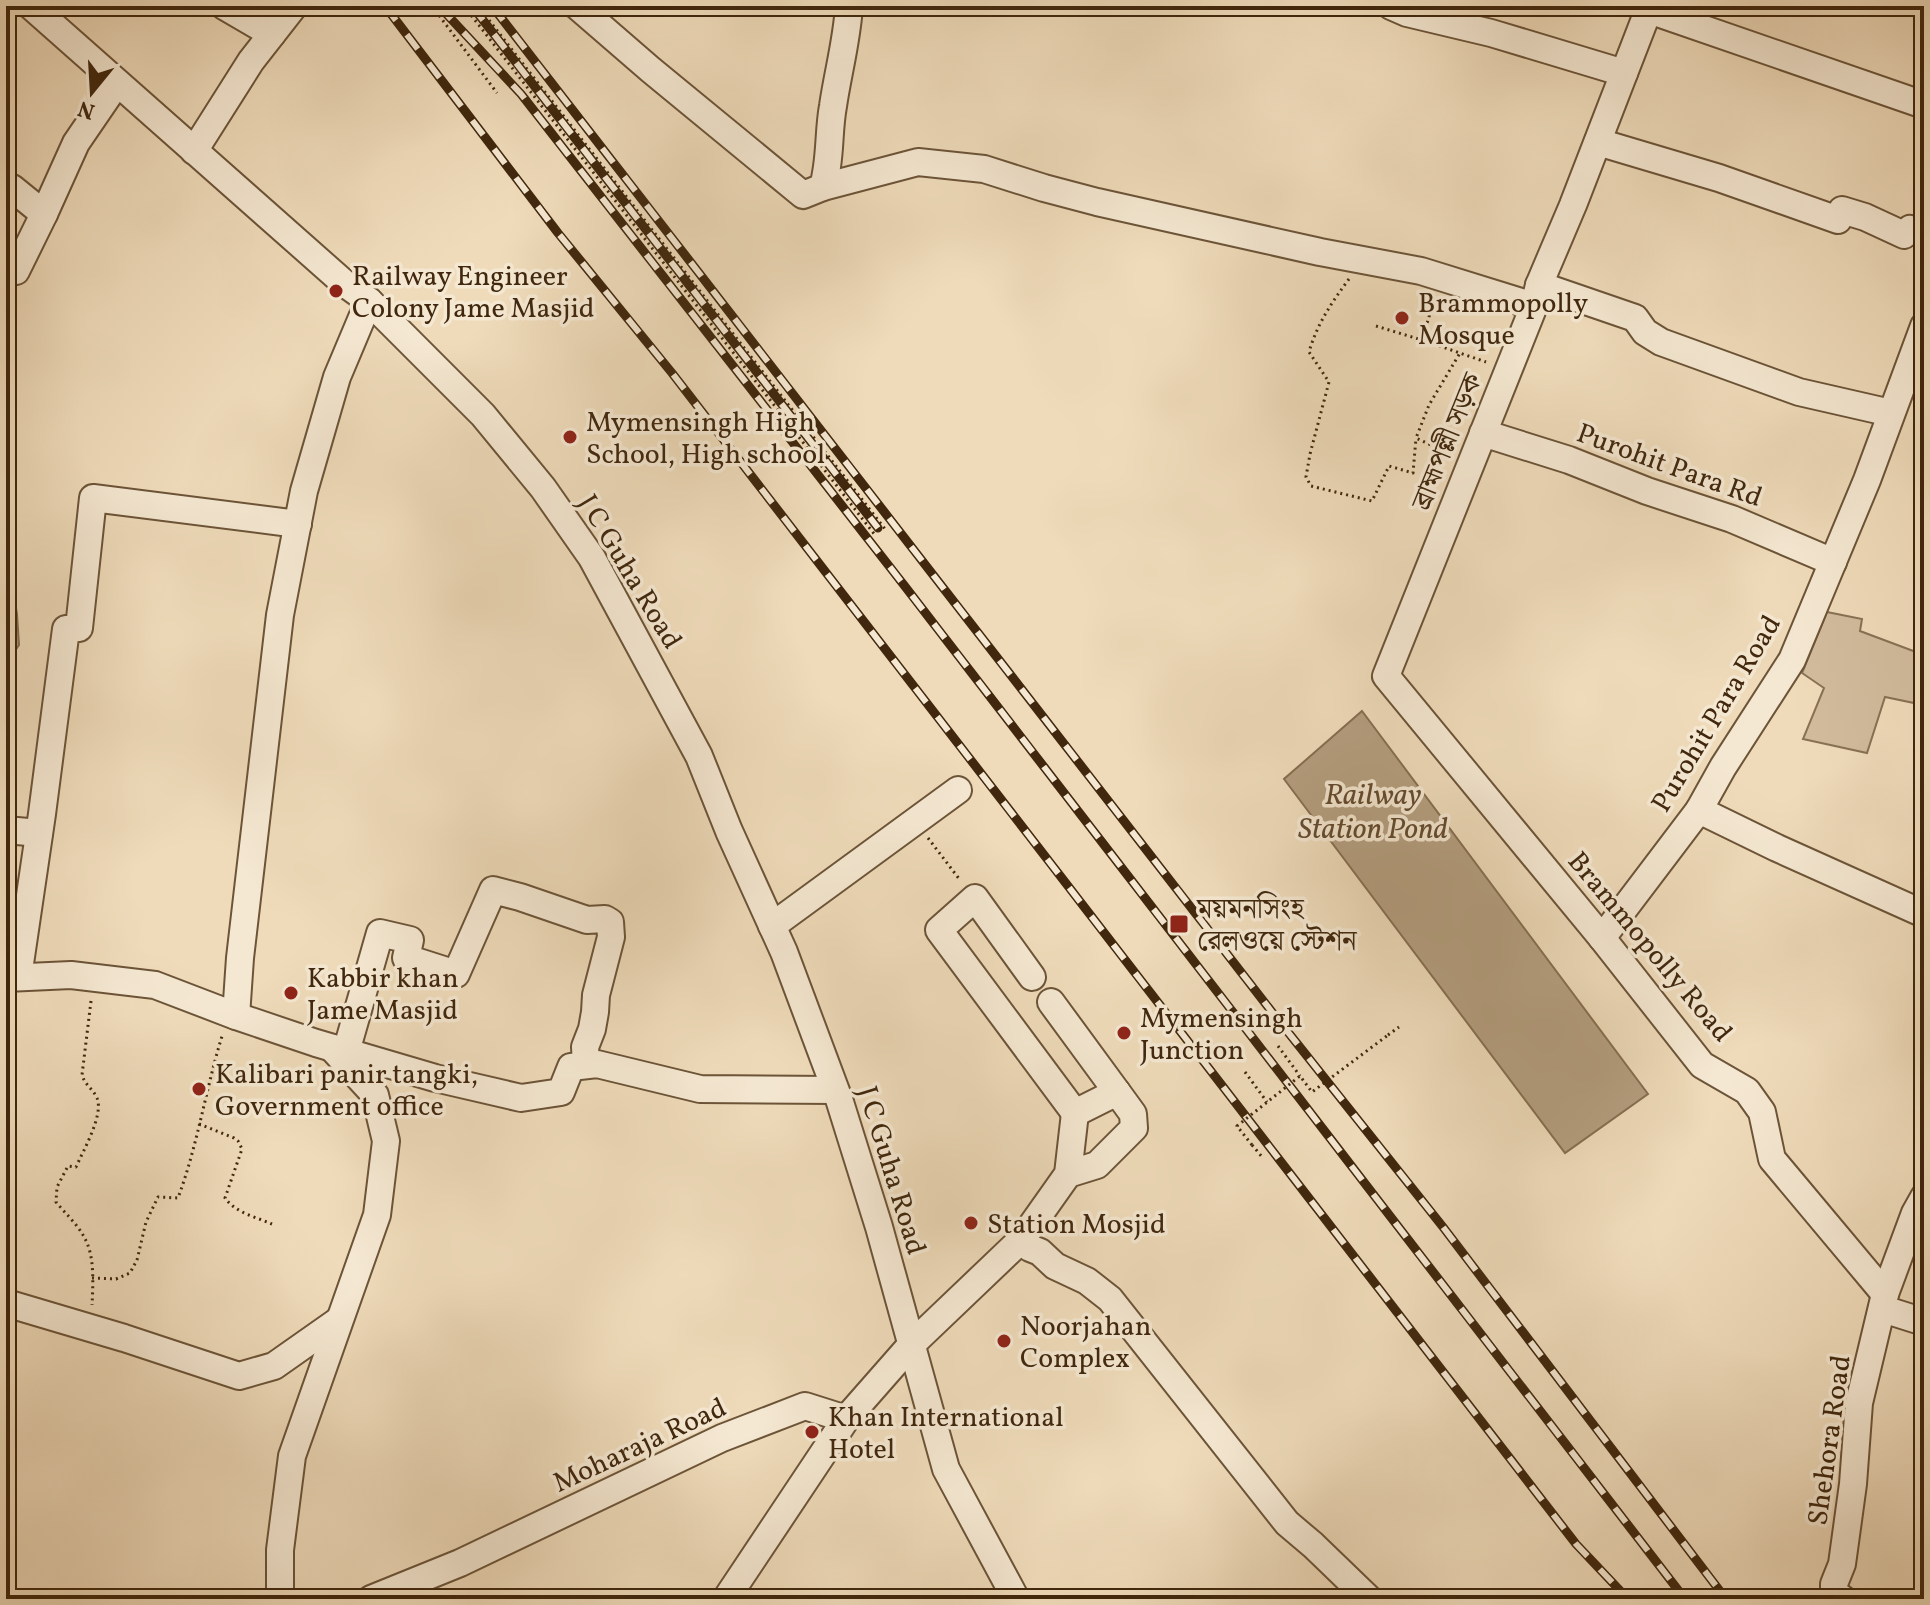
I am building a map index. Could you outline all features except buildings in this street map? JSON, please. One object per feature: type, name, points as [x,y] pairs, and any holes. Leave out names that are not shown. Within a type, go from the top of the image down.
[{"type":"street","name":"J C Guha Road","points":[[31,6],[344,283],[369,301],[483,415],[543,488],[592,558],[699,756],[784,952],[835,1090],[879,1227],[946,1469],[1016,1599]]},
{"type":"street","points":[[224,6],[272,34]]},
{"type":"street","points":[[194,151],[251,61],[294,6]]},
{"type":"street","points":[[577,6],[803,195],[918,162],[984,169],[1097,202],[1635,318],[1645,332],[1661,342],[1799,392],[1891,413]]},
{"type":"street","points":[[823,187],[829,167],[832,108],[848,30],[849,6]]},
{"type":"street","points":[[1391,6],[1624,73]]},
{"type":"street","points":[[1650,8],[1924,105]]},
{"type":"street","name":"ব্রাহ্মপল্লী সড়ক","points":[[1386,676],[1650,8]]},
{"type":"street","points":[[6,272],[16,271],[76,143],[117,83]]},
{"type":"street","points":[[1598,142],[1719,178],[1838,220],[1842,210],[1904,235],[1910,229],[1924,234]]},
{"type":"street","points":[[6,187],[12,188],[44,214]]},
{"type":"street","points":[[232,1015],[280,615],[304,491],[337,377],[369,301]]},
{"type":"street","name":"Purohit Para Road","points":[[1602,938],[1699,810],[1792,660],[1867,480],[1924,326]]},
{"type":"street","name":"Purohit Para Rd","points":[[1483,433],[1569,460],[1647,491],[1732,519],[1833,562]]},
{"type":"street","points":[[298,524],[93,498],[79,628],[66,629],[39,833],[12,977],[71,975],[155,985],[232,1015],[339,1050],[435,1078],[521,1098],[561,1092],[571,1067],[597,1064],[700,1089],[835,1090]]},
{"type":"street","name":"Brammopolly Road","points":[[1386,676],[1602,938],[1702,1065],[1747,1091],[1762,1112],[1772,1159],[1884,1302]]},
{"type":"street","points":[[772,926],[958,790]]},
{"type":"street","points":[[1699,810],[1924,914]]},
{"type":"street","points":[[6,830],[39,833]]},
{"type":"street","points":[[339,1050],[380,933],[410,940],[406,958],[456,974],[493,890],[587,920],[605,919],[610,922],[611,937],[596,995],[594,1021],[585,1047],[586,1065]]},
{"type":"street","points":[[726,1599],[846,1419],[911,1345],[1022,1239],[1068,1174],[1075,1113],[939,930],[975,898],[1032,977]]},
{"type":"street","points":[[1051,1002],[1133,1114],[1134,1128],[1097,1165],[1068,1174]]},
{"type":"street","points":[[280,1599],[280,1550],[292,1456],[377,1215],[386,1141],[375,1095],[339,1050]]},
{"type":"street","points":[[1075,1113],[1117,1092]]},
{"type":"street","name":"Shehora Road","points":[[1843,1599],[1834,1593],[1834,1584],[1842,1564],[1853,1484],[1859,1403],[1884,1302],[1915,1213],[1924,1197]]},
{"type":"street","points":[[1022,1239],[1055,1266],[1087,1281],[1110,1299],[1287,1523],[1369,1599]]},
{"type":"street","points":[[1884,1302],[1924,1322]]},
{"type":"street","points":[[6,1303],[239,1376],[274,1366],[338,1321]]},
{"type":"street","name":"Moharaja Road","points":[[371,1599],[460,1563],[722,1438],[805,1406],[846,1419]]},
{"type":"path","points":[[432,6],[497,93]]},
{"type":"path","points":[[464,6],[875,535]]},
{"type":"path","points":[[478,6],[885,529]]},
{"type":"path","points":[[1367,261],[1348,281],[1322,318],[1309,352],[1329,382],[1306,477],[1311,486],[1372,501],[1389,466],[1413,473],[1416,438],[1429,405],[1460,353]]},
{"type":"path","points":[[1422,340],[1441,277]]},
{"type":"path","points":[[1376,326],[1509,370]]},
{"type":"path","points":[[1416,438],[1471,464]]},
{"type":"path","points":[[914,822],[975,898]]},
{"type":"path","points":[[90,1327],[92,1278],[89,1248],[84,1235],[56,1202],[57,1187],[68,1166],[76,1167],[98,1114],[98,1099],[82,1075],[94,978]]},
{"type":"path","points":[[92,1278],[116,1279],[130,1273],[137,1260],[146,1222],[158,1197],[178,1198],[188,1172],[215,1057],[232,1015]]},
{"type":"path","points":[[1278,1046],[1312,1092],[1399,1027]]},
{"type":"path","points":[[1245,1072],[1267,1102]]},
{"type":"path","points":[[1263,1158],[1237,1126],[1300,1076]]},
{"type":"path","points":[[199,1124],[234,1138],[242,1149],[225,1198],[227,1202],[236,1210],[272,1224]]},
{"type":"shaded area","points":[[1827,612],[1862,619],[1860,631],[1924,655],[1924,671],[1914,703],[1885,697],[1867,753],[1803,739],[1824,688],[1802,673]]},
{"type":"water","points":[[6,547],[19,645],[8,661],[6,661]]},
{"type":"water","name":"Railway Station Pond","points":[[1362,711],[1648,1094],[1565,1153],[1284,779]]},
{"type":"railway","points":[[385,6],[1576,1544],[1628,1599]]},
{"type":"railway","points":[[439,6],[521,94],[907,589],[1685,1599]]},
{"type":"railway","points":[[472,6],[878,528]]},
{"type":"railway","points":[[492,6],[1272,1012],[1443,1227],[1726,1599]]},
{"type":"place","name":"Railway Engineer Colony Jame Masjid","points":[[336,291]]},
{"type":"place","name":"Brammopolly Mosque","points":[[1402,318]]},
{"type":"place","name":"Mymensingh High School, High school","points":[[570,437]]},
{"type":"place","name":"ময়মনসিংহ রেলওয়ে স্টেশন","points":[[1179,924]]},
{"type":"place","name":"Kabbir khan Jame Masjid","points":[[291,993]]},
{"type":"place","name":"Mymensingh Junction","points":[[1124,1033]]},
{"type":"place","name":"Kalibari panir tangki, Government office","points":[[199,1089]]},
{"type":"place","name":"Station Mosjid","points":[[971,1223]]},
{"type":"place","name":"Noorjahan Complex","points":[[1004,1341]]},
{"type":"place","name":"Khan International Hotel","points":[[812,1432]]}]
